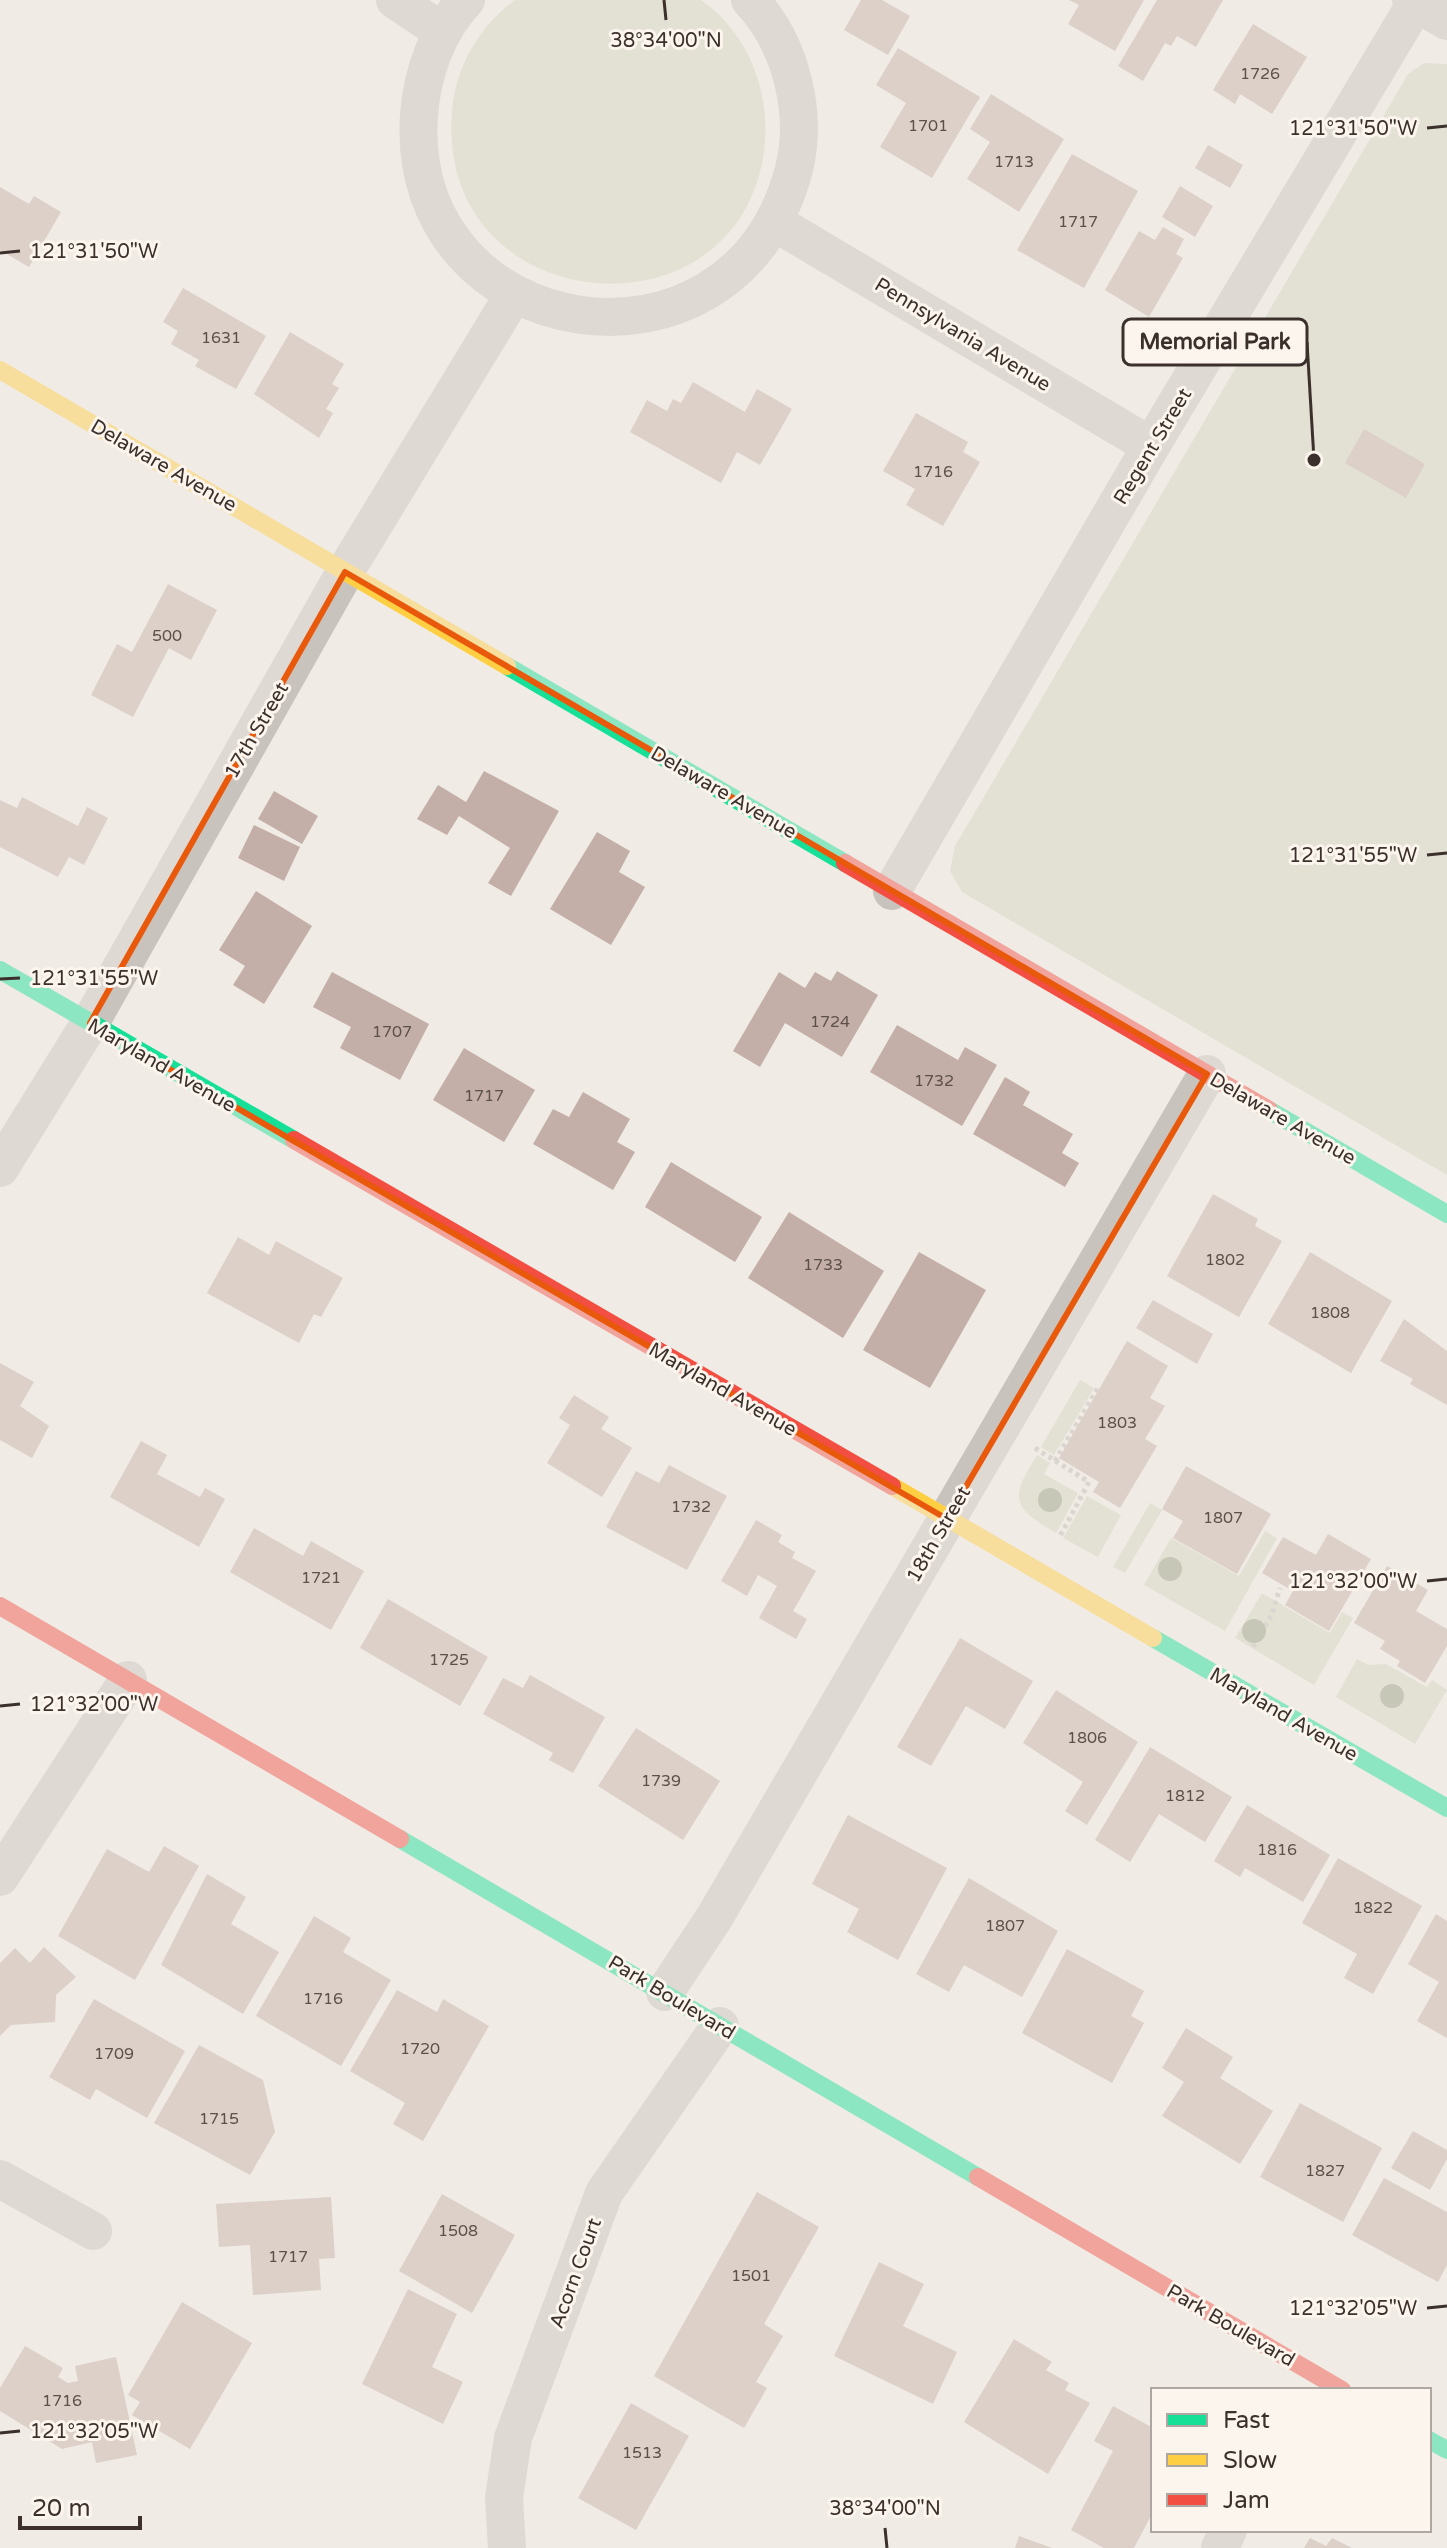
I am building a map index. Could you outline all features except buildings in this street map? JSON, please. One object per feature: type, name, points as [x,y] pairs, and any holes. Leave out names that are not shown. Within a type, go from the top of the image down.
[{"type":"street","points":[[395,0],[443,32]]},
{"type":"street","points":[[466,0],[443,32],[429,63],[420,95],[421,162],[429,194],[443,224],[486,275],[514,294],[544,308],[610,319],[675,307],[705,293],[756,250],[788,192],[799,126],[787,61],[773,31],[750,0]]},
{"type":"street","name":"Regent Street","points":[[892,891],[1151,446],[1425,8]]},
{"type":"street","name":"Pennsylvania Avenue","points":[[774,222],[1151,446]]},
{"type":"street","name":"17th Street","points":[[0,1168],[90,1023],[345,572],[514,294]]},
{"type":"street","name":"Delaware Avenue","points":[[0,370],[1447,1214]]},
{"type":"street","name":"Maryland Avenue","points":[[0,970],[1447,1808]]},
{"type":"street","name":"18th Street","points":[[665,1992],[714,1918],[1207,1074]]},
{"type":"street","name":"Park Boulevard","points":[[0,1606],[665,1992],[1304,2380],[1334,2388]]},
{"type":"street","points":[[0,1877],[128,1680]]},
{"type":"street","name":"Acorn Court","points":[[507,2548],[504,2498],[513,2438],[604,2193],[720,2026]]},
{"type":"street","points":[[0,2179],[93,2231]]},
{"type":"path","points":[[1055,1461],[1099,1386]]},
{"type":"path","points":[[1035,1448],[1089,1482],[1058,1539]]},
{"type":"path","points":[[1250,1651],[1272,1614],[1280,1588]]},
{"type":"highlighted area","points":[[345,572],[1207,1074],[947,1519],[90,1023]]},
{"type":"green space","points":[[515,0],[701,0],[731,28],[743,45],[759,82],[765,142],[746,208],[707,253],[654,278],[596,283],[539,268],[491,235],[460,182],[452,112],[458,80],[471,49],[490,22]]},
{"type":"green space","points":[[1424,63],[1447,64],[1447,1175],[962,892],[950,871],[955,846],[1408,74]]},
{"type":"green space","points":[[1080,1380],[1094,1388],[1054,1455],[1041,1447]]},
{"type":"green space","points":[[1037,1455],[1050,1463],[1044,1474],[1078,1493],[1056,1533],[1030,1516],[1020,1500],[1022,1482]]},
{"type":"green space","points":[[1087,1496],[1121,1515],[1098,1557],[1063,1538]]},
{"type":"green space","points":[[1150,1503],[1162,1510],[1125,1573],[1113,1567]]},
{"type":"green space","points":[[1265,1531],[1277,1538],[1225,1631],[1144,1585],[1171,1538],[1239,1576]]},
{"type":"green space","points":[[1262,1593],[1330,1633],[1342,1612],[1353,1618],[1314,1685],[1235,1638]]},
{"type":"green space","points":[[1357,1659],[1368,1665],[1386,1664],[1427,1687],[1432,1680],[1447,1690],[1415,1744],[1336,1697]]},
{"type":"traffic: fast","points":[[507,666],[845,863]]},
{"type":"traffic: fast","points":[[0,970],[294,1140]]},
{"type":"traffic: fast","points":[[1269,1110],[1447,1214]]},
{"type":"traffic: fast","points":[[1153,1638],[1447,1808]]},
{"type":"traffic: fast","points":[[400,1839],[978,2177]]},
{"type":"traffic: fast","points":[[1431,2441],[1447,2450]]},
{"type":"traffic: slow","points":[[0,370],[507,666]]},
{"type":"traffic: slow","points":[[892,1486],[1153,1638]]},
{"type":"traffic: jam","points":[[845,863],[1269,1110]]},
{"type":"traffic: jam","points":[[294,1140],[892,1486]]},
{"type":"traffic: jam","points":[[0,1606],[400,1839]]},
{"type":"traffic: jam","points":[[978,2177],[1339,2388]]},
{"type":"place","name":"Memorial Park","points":[[1314,460]]}]
